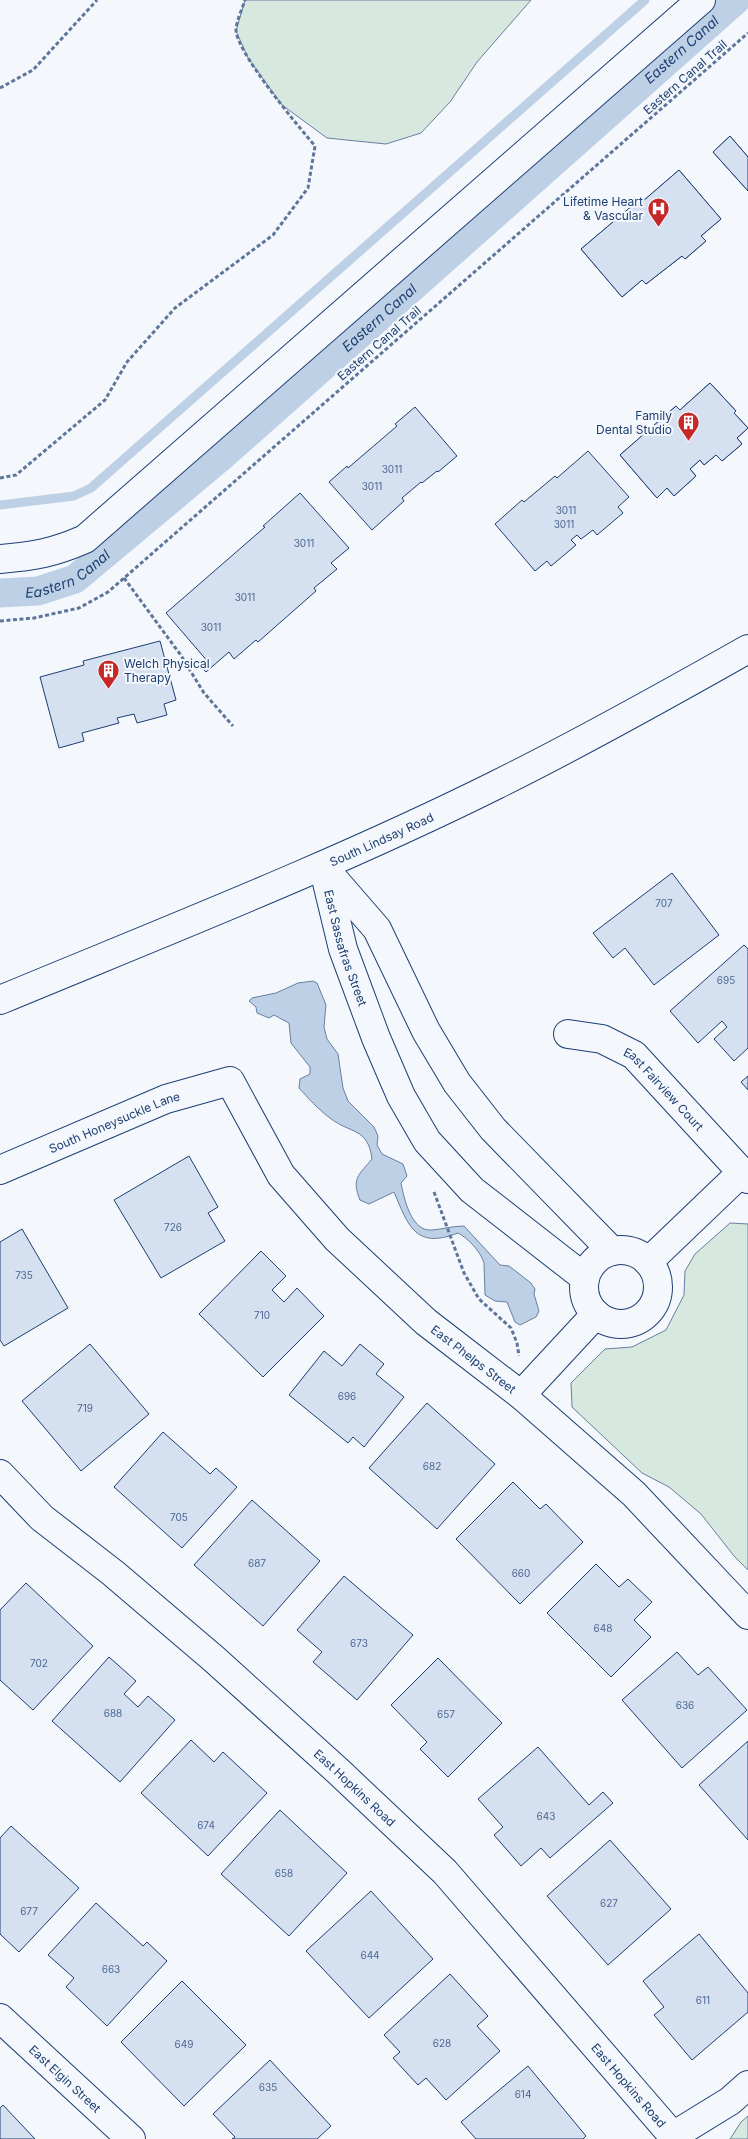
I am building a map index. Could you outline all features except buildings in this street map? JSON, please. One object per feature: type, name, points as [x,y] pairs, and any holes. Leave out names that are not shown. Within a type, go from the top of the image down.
[{"type":"street","points":[[0,559],[59,551],[85,539],[701,0]]},
{"type":"street","name":"South Lindsay Road","points":[[0,1000],[323,866],[496,785],[639,710],[748,649]]},
{"type":"street","name":"East Sassafras Street","points":[[323,866],[378,929],[426,1031],[457,1083],[493,1129],[612,1252]]},
{"type":"street","name":"East Sassafras Street","points":[[323,866],[343,949],[376,1038],[401,1096],[427,1141],[472,1190],[585,1278]]},
{"type":"street","name":"East Fairview Court","points":[[568,1034],[602,1039],[634,1055],[745,1176]]},
{"type":"street","name":"South Honeysuckle Lane","points":[[0,1170],[166,1099],[230,1081]]},
{"type":"street","name":"East Phelps Street","points":[[230,1081],[281,1175],[337,1239],[426,1322],[521,1395],[634,1494],[748,1615]]},
{"type":"street","points":[[648,1262],[745,1176]]},
{"type":"street","points":[[632,1251],[648,1262],[655,1271],[658,1282],[655,1304],[648,1313],[639,1320],[628,1324],[606,1321],[596,1314],[586,1298],[585,1278],[595,1261],[603,1255],[612,1252],[632,1251]]},
{"type":"street","points":[[521,1395],[596,1314]]},
{"type":"street","name":"East Hopkins Road","points":[[0,1474],[42,1518],[113,1573],[214,1659],[339,1772],[445,1872],[673,2136],[730,2101],[748,2085]]},
{"type":"street","name":"East Elgin Street","points":[[0,2018],[131,2139]]},
{"type":"path","points":[[0,88],[33,70],[97,0]]},
{"type":"path","points":[[0,478],[16,475],[105,400],[127,362],[175,308],[273,235],[308,188],[315,146],[248,58],[236,31],[245,0]]},
{"type":"path","name":"Eastern Canal Trail","points":[[0,621],[34,618],[79,608],[108,592],[748,34]]},
{"type":"path","points":[[124,578],[180,654],[204,693],[233,726]]},
{"type":"path","points":[[446,1222],[464,1273],[479,1299],[511,1328],[518,1343],[519,1355],[541,1374]]},
{"type":"shaded area","points":[[245,0],[531,0],[477,62],[450,102],[421,133],[386,144],[327,138],[282,105],[248,58],[236,31]]},
{"type":"shaded area","points":[[730,1223],[748,1224],[748,1570],[734,1556],[701,1514],[669,1487],[642,1473],[572,1407],[571,1383],[605,1349],[632,1347],[666,1330],[684,1295],[685,1271],[695,1254]]},
{"type":"shaded area","points":[[748,2116],[748,2139],[730,2139],[741,2122]]},
{"type":"water","points":[[313,981],[317,983],[326,1005],[324,1027],[327,1039],[338,1054],[343,1088],[348,1101],[374,1127],[378,1136],[377,1145],[382,1154],[403,1164],[407,1176],[401,1183],[404,1197],[414,1220],[419,1226],[432,1230],[464,1226],[500,1265],[509,1266],[531,1283],[535,1289],[534,1294],[539,1311],[536,1317],[520,1325],[515,1322],[507,1302],[495,1301],[485,1295],[484,1263],[474,1246],[462,1235],[458,1233],[432,1238],[423,1236],[415,1231],[404,1215],[394,1192],[369,1204],[360,1200],[356,1182],[360,1173],[372,1159],[367,1141],[357,1132],[337,1123],[326,1115],[299,1088],[300,1079],[310,1074],[310,1067],[291,1043],[289,1023],[274,1015],[269,1018],[257,1013],[256,1007],[249,1001],[252,998],[276,993],[298,983]]},
{"type":"waterway","points":[[0,505],[74,496],[91,488],[645,0]]},
{"type":"waterway","name":"Eastern Canal","points":[[0,593],[38,591],[75,579],[222,456],[736,0]]},
{"type":"place","name":"Lifetime Heart & Vascular","points":[[659,227]]},
{"type":"place","name":"Family Dental Studio","points":[[688,441]]},
{"type":"place","name":"Welch Physical Therapy","points":[[108,689]]}]
